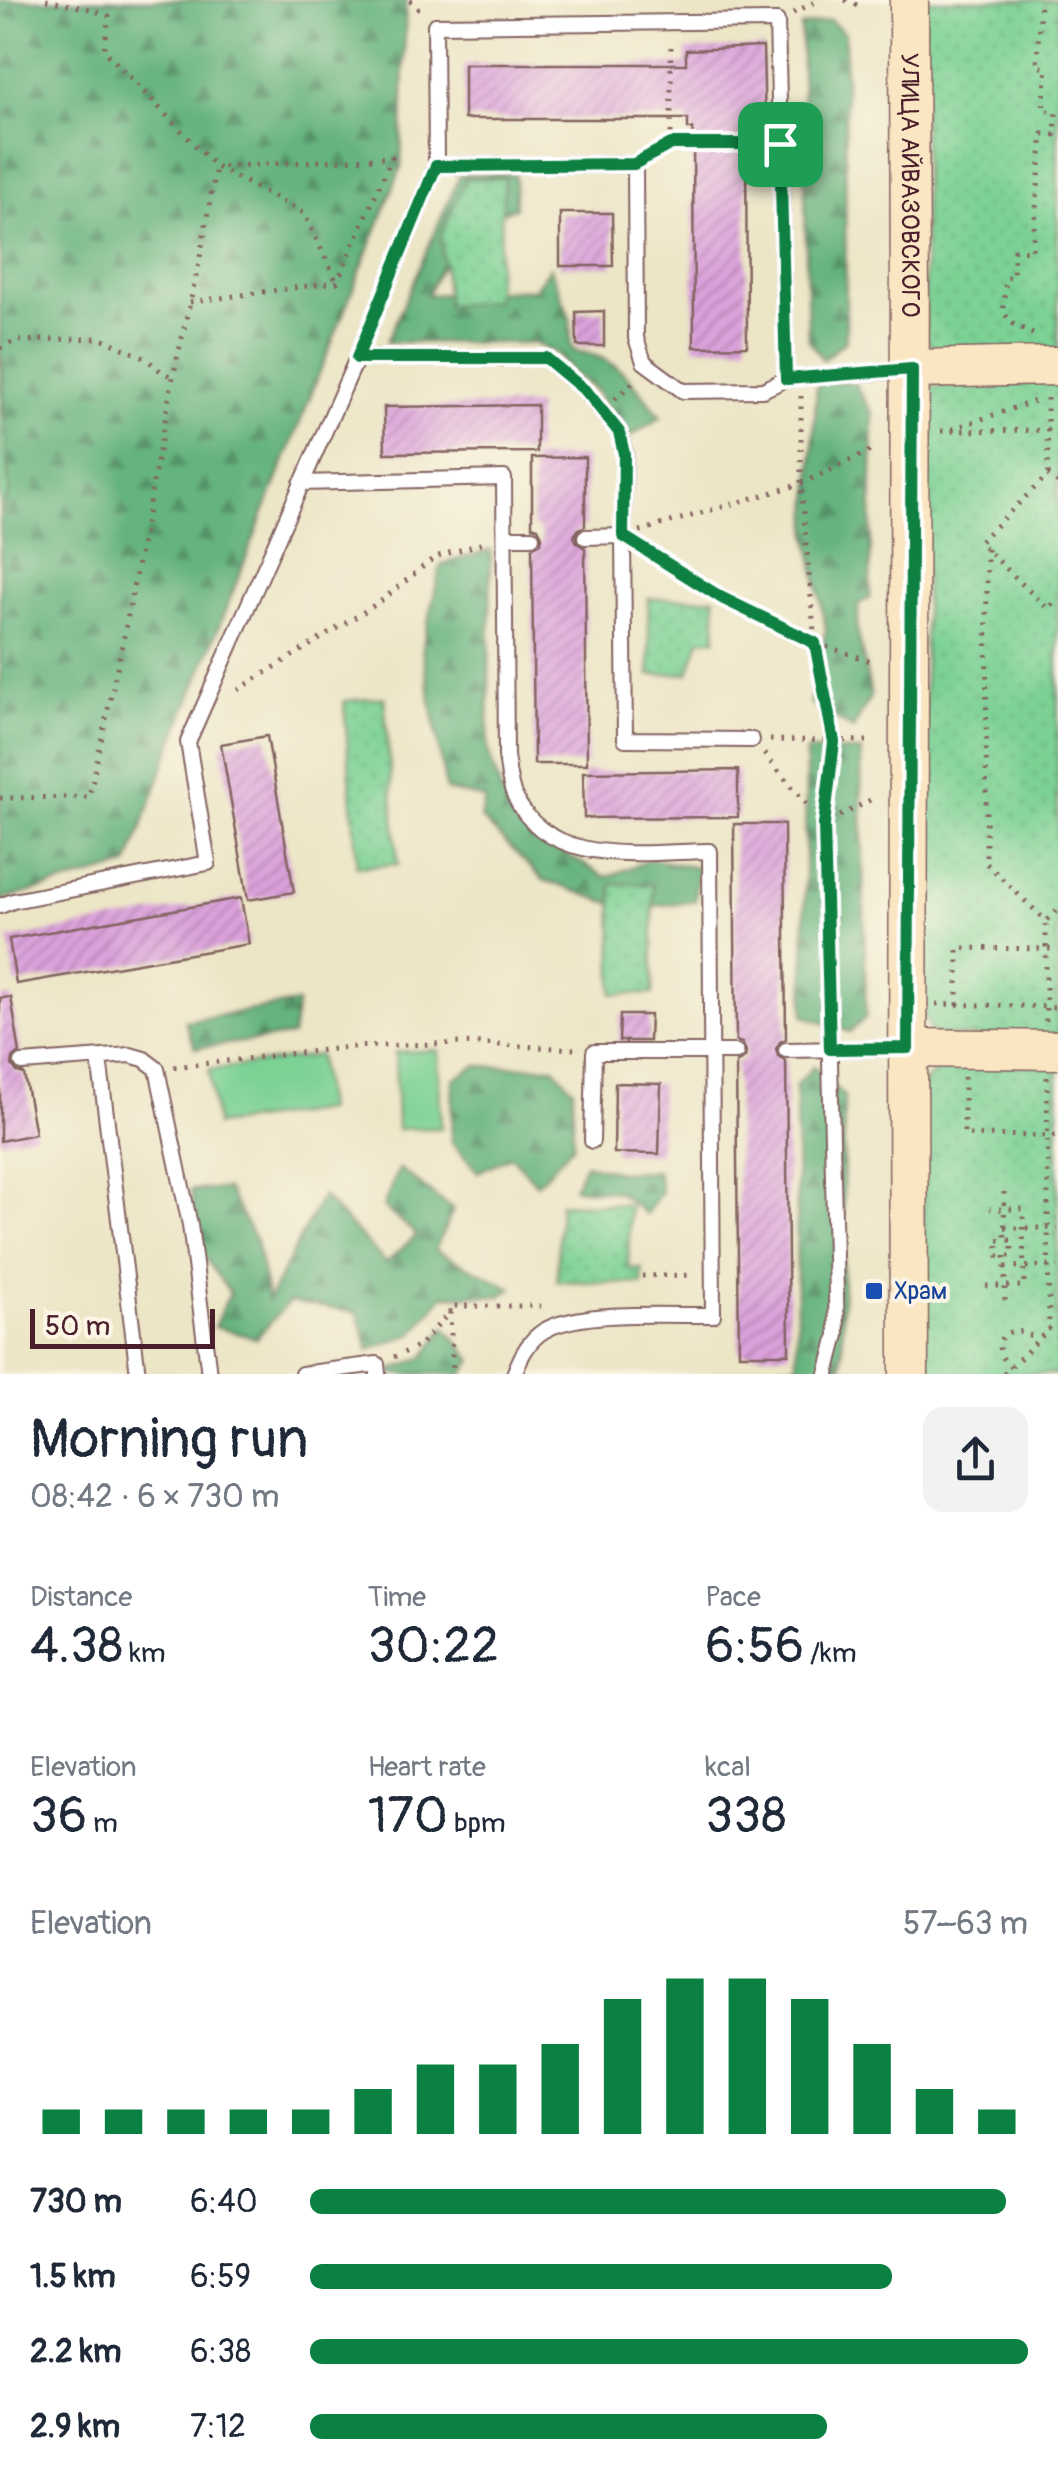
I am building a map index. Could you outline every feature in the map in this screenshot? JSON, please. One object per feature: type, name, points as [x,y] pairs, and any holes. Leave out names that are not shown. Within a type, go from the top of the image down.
[{"type":"main road","name":"УЛИЦА АЙВАЗОВСКОГО","points":[[909,0],[910,1374]]},
{"type":"main road","points":[[912,369],[1052,383]]},
{"type":"main road","points":[[908,1048],[1052,1050]]},
{"type":"lane","points":[[0,906],[208,863],[188,742],[357,358],[436,166],[436,25],[777,22],[794,379]]},
{"type":"lane","points":[[436,166],[634,164],[636,338],[644,362],[683,391],[763,390],[794,379],[912,369]]},
{"type":"lane","points":[[357,358],[546,358],[568,374],[619,432],[624,454],[625,739],[752,740]]},
{"type":"lane","points":[[301,483],[504,478],[506,756],[512,793],[533,825],[563,844],[601,852],[710,851],[713,1315],[584,1317],[560,1322],[539,1334],[523,1352],[514,1374]]},
{"type":"lane","points":[[585,537],[623,536]]},
{"type":"lane","points":[[505,537],[532,537]]},
{"type":"lane","points":[[824,825],[836,1335],[827,1374]]},
{"type":"lane","points":[[786,1050],[908,1048]]},
{"type":"lane","points":[[592,1141],[594,1052],[736,1052]]},
{"type":"lane","points":[[22,1063],[130,1055],[144,1058],[157,1069],[190,1224],[208,1374]]},
{"type":"lane","points":[[99,1058],[138,1374]]},
{"type":"lane","points":[[302,1374],[378,1369]]},
{"type":"path","points":[[46,0],[109,16],[104,50],[216,167],[304,213],[336,282]]},
{"type":"path","points":[[777,22],[817,0]]},
{"type":"path","points":[[845,0],[857,5],[861,0]]},
{"type":"path","points":[[1040,0],[1036,66],[1048,68],[1043,110],[1056,112],[1054,135],[1044,134],[1032,251],[1014,250],[1014,278],[1006,278],[1003,311],[1012,322],[1046,341],[1052,383],[1048,474],[980,542],[1048,609],[1058,598]]},
{"type":"path","points":[[671,144],[672,23]]},
{"type":"path","points":[[634,164],[671,144],[780,144]]},
{"type":"path","points":[[216,167],[392,157],[336,282]]},
{"type":"path","points":[[0,798],[89,796],[124,636],[172,377],[200,263],[216,167]]},
{"type":"path","points":[[190,302],[336,282]]},
{"type":"path","points":[[0,348],[16,341],[101,338],[145,358],[172,377]]},
{"type":"path","points":[[603,410],[650,367]]},
{"type":"path","points":[[794,379],[815,643],[834,742],[824,825]]},
{"type":"path","points":[[944,432],[1052,383]]},
{"type":"path","points":[[928,432],[1058,430]]},
{"type":"path","points":[[623,536],[802,484],[872,450]]},
{"type":"path","points":[[1048,474],[1058,483]]},
{"type":"path","points":[[623,536],[722,598],[815,643],[871,662]]},
{"type":"path","points":[[238,690],[381,602],[435,557],[505,537]]},
{"type":"path","points":[[987,550],[986,863],[1046,922]]},
{"type":"path","points":[[752,740],[873,742]]},
{"type":"path","points":[[752,740],[824,825]]},
{"type":"path","points":[[824,825],[874,798]]},
{"type":"path","points":[[1004,1374],[1049,1329],[1047,1136],[1052,1050],[1046,1006],[1046,922],[1058,910]]},
{"type":"path","points":[[958,1004],[958,948],[1058,949]]},
{"type":"path","points":[[924,1004],[1058,1006]]},
{"type":"path","points":[[157,1069],[351,1047],[461,1043],[569,1047]]},
{"type":"path","points":[[964,1049],[964,1136],[1058,1136]]},
{"type":"path","points":[[1004,1192],[1004,1240]]},
{"type":"path","points":[[986,1286],[1024,1286],[1023,1209],[990,1209]]},
{"type":"path","points":[[1004,1228],[1058,1228]]},
{"type":"path","points":[[998,1240],[1012,1240],[1012,1247],[1012,1256],[998,1256],[998,1240]]},
{"type":"path","points":[[1012,1247],[1024,1247]]},
{"type":"path","points":[[1005,1256],[1006,1302]]},
{"type":"path","points":[[1005,1266],[1058,1266]]},
{"type":"path","points":[[642,1276],[712,1275]]},
{"type":"path","points":[[453,1374],[450,1306],[528,1306]]},
{"type":"path","points":[[378,1369],[420,1346],[450,1312]]},
{"type":"path","points":[[1049,1329],[1058,1337]]},
{"type":"path","points":[[1011,1368],[998,1351],[1006,1332],[1024,1332],[1037,1342]]},
{"type":"green space","points":[[0,0],[406,0],[401,168],[167,757],[128,866],[0,900],[0,517],[9,492],[0,357]]},
{"type":"green space","points":[[922,0],[1058,0],[1058,351],[937,352],[925,338]]},
{"type":"green space","points":[[830,20],[845,34],[846,340],[823,360],[808,338],[801,27]]},
{"type":"green space","points":[[515,174],[515,208],[462,224],[427,295],[534,289],[550,267],[570,318],[574,351],[615,366],[661,417],[628,438],[596,391],[556,353],[534,343],[387,342],[460,175]]},
{"type":"green space","points":[[505,178],[495,301],[447,305],[441,235],[466,179]]},
{"type":"green space","points":[[0,357],[9,493],[0,517]]},
{"type":"green space","points":[[1058,379],[1058,1039],[932,1035],[923,1012],[926,387]]},
{"type":"green space","points":[[853,381],[873,414],[870,598],[859,604],[857,628],[871,696],[853,729],[810,703],[826,629],[808,534],[817,382]]},
{"type":"green space","points":[[491,550],[488,750],[502,795],[524,830],[606,877],[652,859],[698,868],[695,901],[627,909],[543,880],[481,818],[485,799],[446,790],[422,649],[441,564]]},
{"type":"green space","points":[[715,598],[716,639],[700,640],[689,673],[650,675],[648,599]]},
{"type":"green space","points":[[384,697],[398,864],[357,867],[344,701]]},
{"type":"green space","points":[[806,751],[861,751],[866,1017],[850,1032],[804,1016]]},
{"type":"green space","points":[[612,884],[653,884],[653,994],[613,994]]},
{"type":"green space","points":[[297,1003],[292,1036],[195,1048],[185,1021]]},
{"type":"green space","points":[[438,1050],[441,1128],[397,1129],[395,1052]]},
{"type":"green space","points":[[319,1055],[326,1110],[216,1125],[209,1070]]},
{"type":"green space","points":[[944,1064],[1058,1065],[1058,1374],[925,1374],[922,1084]]},
{"type":"green space","points":[[476,1066],[554,1067],[573,1089],[573,1145],[537,1184],[511,1156],[478,1172],[451,1142],[453,1079]]},
{"type":"green space","points":[[814,1066],[844,1096],[842,1374],[755,1374],[755,1368],[797,1365],[796,1085]]},
{"type":"green space","points":[[585,1164],[618,1172],[657,1171],[661,1192],[646,1214],[618,1192],[573,1188]]},
{"type":"green space","points":[[399,1168],[453,1210],[435,1250],[512,1288],[501,1296],[444,1295],[413,1334],[369,1350],[357,1312],[289,1302],[256,1338],[214,1327],[230,1293],[199,1249],[191,1190],[227,1189],[256,1241],[268,1300],[322,1196],[386,1263],[417,1235],[383,1207]]},
{"type":"green space","points":[[560,1203],[630,1205],[628,1268],[642,1269],[642,1284],[557,1281]]},
{"type":"green space","points":[[445,1327],[473,1360],[463,1374],[393,1374],[392,1370],[424,1357]]},
{"type":"building","points":[[763,47],[765,126],[746,127],[747,346],[694,347],[693,129],[688,129],[688,119],[464,119],[464,64],[686,64],[686,50]]},
{"type":"building","points":[[560,213],[612,213],[613,266],[560,266]]},
{"type":"building","points":[[604,311],[604,346],[577,346],[576,312]]},
{"type":"building","points":[[537,405],[537,452],[385,453],[384,407]]},
{"type":"building","points":[[585,457],[585,526],[574,536],[585,548],[587,764],[534,764],[532,548],[541,543],[542,536],[532,526],[532,458]]},
{"type":"building","points":[[267,736],[294,892],[248,900],[221,744]]},
{"type":"building","points":[[738,770],[738,817],[584,818],[583,772]]},
{"type":"building","points":[[734,824],[784,824],[786,1039],[776,1049],[786,1061],[789,1354],[739,1354],[736,1063],[745,1058],[746,1051],[736,1041]]},
{"type":"building","points":[[241,898],[249,944],[16,984],[9,939]]},
{"type":"building","points":[[11,997],[20,1053],[13,1058],[12,1065],[24,1074],[35,1134],[0,1141],[0,998]]},
{"type":"building","points":[[620,1015],[650,1015],[649,1041],[619,1041]]},
{"type":"building","points":[[615,1083],[661,1084],[659,1154],[614,1153]]},
{"type":"place","name":"Храм","points":[[874,1291]]},
{"type":"route","points":[[671,144],[780,144],[786,379],[912,369],[908,1048],[830,1049],[824,825],[834,742],[815,643],[722,598],[623,536],[624,454],[619,432],[587,392],[546,358],[357,358],[436,166],[634,164],[671,144]]}]
